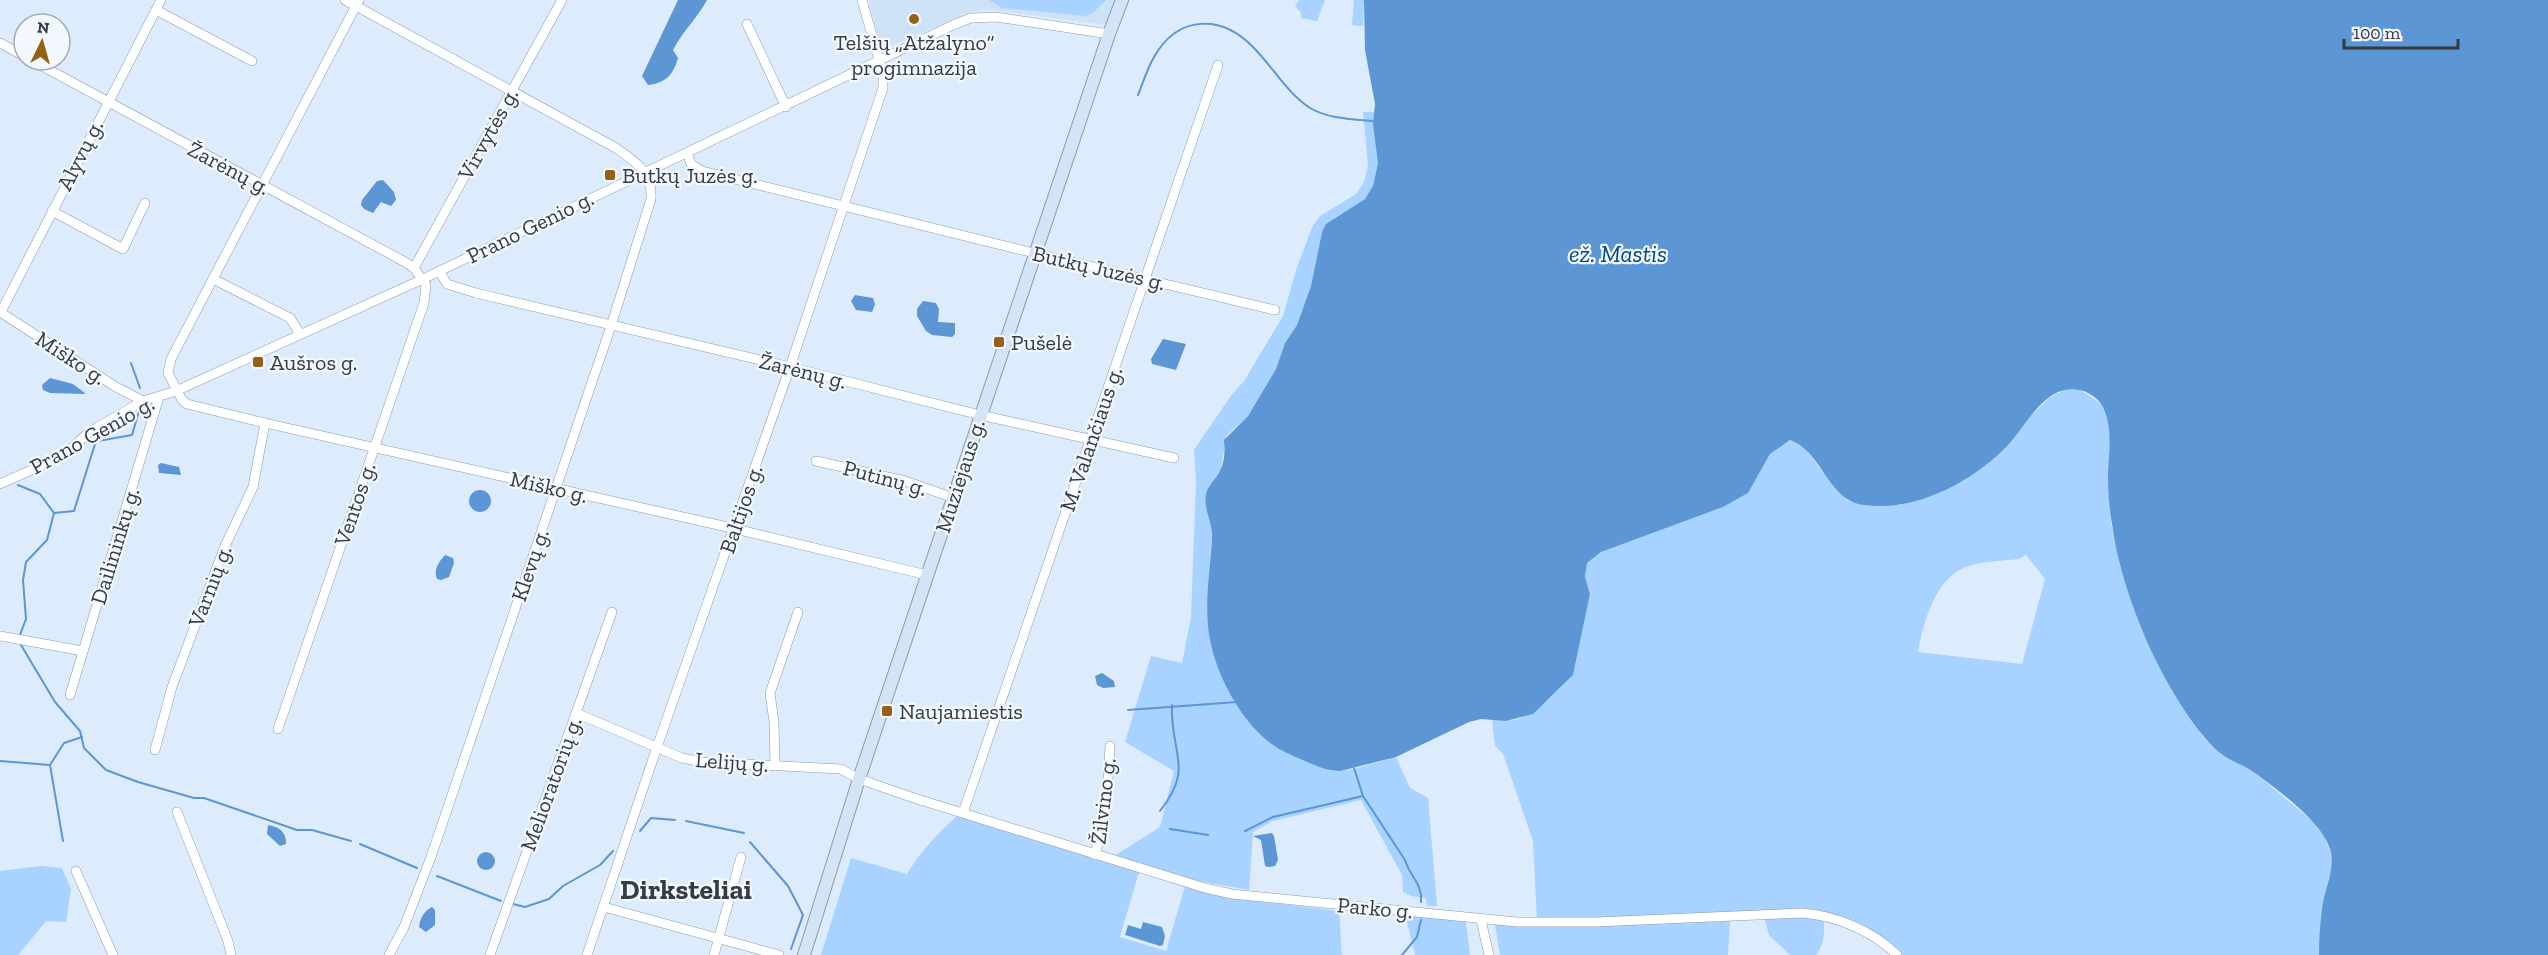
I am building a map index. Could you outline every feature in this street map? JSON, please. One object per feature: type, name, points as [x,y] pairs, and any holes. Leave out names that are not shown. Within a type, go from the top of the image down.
[{"type":"main road","name":"Muziejaus g.","points":[[804,955],[859,779],[980,415],[1122,0]]},
{"type":"street","name":"Alyvų g.","points":[[0,312],[161,0]]},
{"type":"street","points":[[345,0],[358,3],[616,148],[630,157],[645,172]]},
{"type":"street","name":"Virvytės g.","points":[[414,268],[562,0]]},
{"type":"street","name":"Baltijos g.","points":[[587,955],[790,367],[842,205],[883,88],[883,74],[862,0]]},
{"type":"street","points":[[176,391],[170,379],[168,366],[358,3]]},
{"type":"street","points":[[156,10],[252,61]]},
{"type":"street","name":"Prano Genio g.","points":[[0,484],[63,456],[88,433],[143,401],[176,391],[423,279],[953,25],[978,17],[1009,18],[1109,34]]},
{"type":"street","points":[[747,24],[786,107]]},
{"type":"street","name":"M. Valančiaus g.","points":[[963,813],[1218,65]]},
{"type":"street","name":"Žarėnų g.","points":[[53,72],[414,268],[423,279]]},
{"type":"street","name":"Butkų Juzės g.","points":[[687,153],[692,164],[702,171],[1275,310]]},
{"type":"street","name":"Klevų g.","points":[[389,955],[400,936],[431,858],[611,326],[651,199],[652,184],[645,172]]},
{"type":"street","points":[[52,211],[123,249],[145,203]]},
{"type":"street","name":"Žarėnų g.","points":[[439,271],[447,284],[462,290],[790,367],[980,415],[1174,458]]},
{"type":"street","points":[[213,279],[290,318],[300,334]]},
{"type":"street","name":"Ventos g.","points":[[278,729],[424,303],[427,289],[423,279]]},
{"type":"street","name":"Miško g.","points":[[0,312],[116,387],[143,401]]},
{"type":"street","name":"Miško g.","points":[[176,391],[187,404],[927,575]]},
{"type":"street","name":"Dailininkų g.","points":[[70,695],[159,397]]},
{"type":"street","name":"Varnių g.","points":[[155,750],[172,687],[216,568],[253,487],[265,423]]},
{"type":"street","name":"Putinų g.","points":[[816,461],[905,481],[954,498]]},
{"type":"street","name":"Melioratorių g.","points":[[490,955],[612,612]]},
{"type":"street","points":[[775,766],[774,722],[770,693],[798,612]]},
{"type":"street","points":[[0,636],[83,651]]},
{"type":"street","name":"Lelijų g.","points":[[576,713],[682,758],[703,762],[841,769],[859,779]]},
{"type":"street","name":"Žilvino g.","points":[[1095,855],[1106,813],[1110,746]]},
{"type":"street","name":"Parko g.","points":[[859,779],[1095,855],[1232,894],[1448,914],[1481,920],[1596,921],[1818,914],[1878,938],[1897,955]]},
{"type":"street","points":[[177,812],[228,941],[231,955]]},
{"type":"street","points":[[714,955],[741,856]]},
{"type":"street","points":[[76,871],[113,955]]},
{"type":"street","points":[[604,907],[779,955]]},
{"type":"street","points":[[1481,920],[1489,955]]},
{"type":"shaded area","name":"Telšių „Atžalyno“ progimnazija","points":[[869,0],[1117,0],[1107,25],[985,9],[970,12],[881,50]]},
{"type":"shaded area","points":[[989,0],[1106,0],[1094,12],[1086,16],[1002,8]]},
{"type":"shaded area","points":[[1299,0],[1325,0],[1317,21],[1301,18],[1301,13],[1295,6]]},
{"type":"shaded area","points":[[1354,0],[1364,0],[1363,26],[1352,25]]},
{"type":"shaded area","points":[[1363,112],[1375,112],[1378,163],[1373,187],[1365,199],[1335,218],[1322,232],[1311,286],[1297,325],[1285,343],[1276,369],[1248,416],[1226,436],[1221,470],[1206,493],[1212,527],[1207,615],[1210,641],[1222,677],[1255,729],[1292,755],[1331,771],[1354,769],[1396,757],[1410,788],[1428,798],[1437,906],[1427,906],[1426,898],[1411,896],[1403,892],[1402,875],[1361,800],[1273,821],[1253,832],[1249,890],[1187,879],[1114,856],[1160,827],[1174,771],[1125,742],[1151,656],[1182,663],[1191,617],[1196,482],[1194,450],[1230,397],[1244,381],[1283,316],[1297,267],[1313,225],[1320,216],[1356,194],[1364,182],[1368,166]]},
{"type":"shaded area","points":[[2066,389],[2080,390],[2103,405],[2111,430],[2108,474],[2111,523],[2121,568],[2145,637],[2167,680],[2204,738],[2221,754],[2254,772],[2311,820],[2323,835],[2330,850],[2332,864],[2322,909],[2319,955],[1902,955],[1886,939],[1873,932],[1843,919],[1805,908],[1717,914],[1537,920],[1533,841],[1503,754],[1495,746],[1492,719],[1507,721],[1519,719],[1546,702],[1573,675],[1590,594],[1585,577],[1587,563],[1601,552],[1723,507],[1748,493],[1770,454],[1790,440],[1802,444],[1847,500],[1863,505],[1901,505],[2034,413],[2049,398]],"holes":[[[2026,555],[2045,579],[2022,664],[1918,652],[1923,629],[1937,593],[1953,574],[1963,568],[2019,559]]]},
{"type":"shaded area","points":[[957,816],[1139,872],[1120,937],[1166,951],[1185,886],[1232,898],[1339,911],[1342,955],[821,955],[851,858],[907,874],[929,843]]},
{"type":"shaded area","points":[[41,866],[62,868],[71,889],[66,922],[46,921],[18,955],[0,955],[0,871]]},
{"type":"shaded area","points":[[1405,914],[1466,922],[1470,955],[1415,955]]},
{"type":"shaded area","points":[[1791,915],[1824,919],[1824,934],[1816,955],[1790,955],[1769,935],[1764,917]]},
{"type":"shaded area","points":[[1730,921],[1728,955],[1500,955],[1495,925]]},
{"type":"water","points":[[678,0],[707,0],[673,50],[678,58],[674,69],[664,80],[648,85],[642,76]]},
{"type":"water","name":"ež. Mastis","points":[[1364,0],[2548,0],[2548,955],[2319,955],[2323,902],[2332,864],[2330,849],[2318,828],[2298,807],[2255,773],[2224,756],[2209,743],[2188,715],[2151,651],[2139,623],[2117,553],[2109,498],[2110,440],[2106,415],[2096,399],[2079,390],[2055,393],[2045,400],[2003,450],[1974,474],[1921,500],[1883,506],[1852,502],[1833,486],[1810,454],[1790,440],[1770,454],[1748,493],[1723,507],[1601,552],[1587,563],[1585,577],[1590,594],[1573,675],[1533,714],[1506,721],[1481,719],[1469,722],[1396,757],[1340,771],[1314,765],[1286,753],[1269,742],[1239,709],[1224,682],[1213,654],[1207,614],[1212,535],[1206,494],[1222,467],[1224,440],[1248,416],[1276,369],[1285,343],[1297,325],[1311,286],[1322,232],[1326,224],[1365,199],[1373,186],[1378,163],[1373,124],[1375,104],[1365,50]]},
{"type":"water","points":[[383,180],[394,192],[396,200],[391,206],[381,202],[373,213],[364,209],[361,205],[362,200],[377,181]]},
{"type":"water","points":[[855,295],[873,298],[875,304],[872,312],[856,310],[851,301]]},
{"type":"water","points":[[923,301],[936,303],[939,309],[938,322],[955,323],[955,334],[952,337],[932,335],[926,331],[917,316],[917,309]]},
{"type":"water","points":[[1163,339],[1186,344],[1176,370],[1152,364],[1151,359]]},
{"type":"water","points":[[50,378],[73,384],[86,394],[50,393],[43,390],[42,385]]},
{"type":"water","points":[[161,463],[179,467],[181,475],[159,473],[158,465]]},
{"type":"water","points":[[480,490],[488,493],[491,501],[488,509],[480,512],[472,509],[469,501],[472,493]]},
{"type":"water","points":[[445,555],[453,558],[454,563],[449,577],[441,580],[437,579],[436,569]]},
{"type":"water","points":[[1102,673],[1114,681],[1115,687],[1103,688],[1097,685],[1095,676]]},
{"type":"water","points":[[268,825],[282,831],[286,844],[280,846],[267,834]]},
{"type":"water","points":[[1272,833],[1278,860],[1275,866],[1268,867],[1265,866],[1261,840],[1253,836]]},
{"type":"water","points":[[486,852],[492,855],[495,861],[492,867],[486,870],[480,867],[477,861],[480,855]]},
{"type":"water","points":[[432,907],[435,910],[435,925],[426,932],[419,927],[421,918]]},
{"type":"water","points":[[1143,922],[1162,927],[1165,936],[1163,945],[1125,935],[1128,925],[1141,929]]},
{"type":"waterway","points":[[1138,95],[1154,57],[1164,43],[1175,33],[1187,27],[1200,24],[1214,25],[1241,36],[1294,95],[1310,108],[1333,116],[1373,121]]},
{"type":"waterway","points":[[131,363],[140,388]]},
{"type":"waterway","points":[[54,513],[74,511],[95,444],[98,441],[132,435],[139,411]]},
{"type":"waterway","points":[[18,485],[40,494],[54,513],[47,540],[26,562],[23,580],[26,619],[20,635]]},
{"type":"waterway","points":[[21,645],[55,702],[80,731],[84,748],[106,770],[138,782],[194,798],[204,798],[297,830],[312,830],[351,841]]},
{"type":"waterway","points":[[1128,710],[1237,702]]},
{"type":"waterway","points":[[1160,811],[1170,796],[1179,771],[1172,705]]},
{"type":"waterway","points":[[0,761],[50,765],[64,743],[82,737]]},
{"type":"waterway","points":[[50,765],[63,841]]},
{"type":"waterway","points":[[1354,768],[1363,796],[1405,860],[1418,885],[1421,902]]},
{"type":"waterway","points":[[1245,831],[1273,817],[1363,796]]},
{"type":"waterway","points":[[640,831],[651,818],[675,820]]},
{"type":"waterway","points":[[686,821],[744,833]]},
{"type":"waterway","points":[[1170,829],[1208,835]]},
{"type":"waterway","points":[[750,842],[788,886],[803,915],[791,949]]},
{"type":"waterway","points":[[360,844],[417,868]]},
{"type":"waterway","points":[[513,904],[525,907],[549,899],[563,886],[600,865],[613,851]]},
{"type":"waterway","points":[[437,876],[501,901]]},
{"type":"waterway","points":[[1402,955],[1417,937],[1421,920]]},
{"type":"place","name":"Telšių „Atžalyno“ progimnazija","points":[[914,19]]},
{"type":"place","name":"Butkų Juzės g.","points":[[610,175]]},
{"type":"place","name":"Pušelė","points":[[999,342]]},
{"type":"place","name":"Aušros g.","points":[[258,362]]},
{"type":"place","name":"Naujamiestis","points":[[887,711]]},
{"type":"district","name":"Dirksteliai","points":[[686,889]]}]
